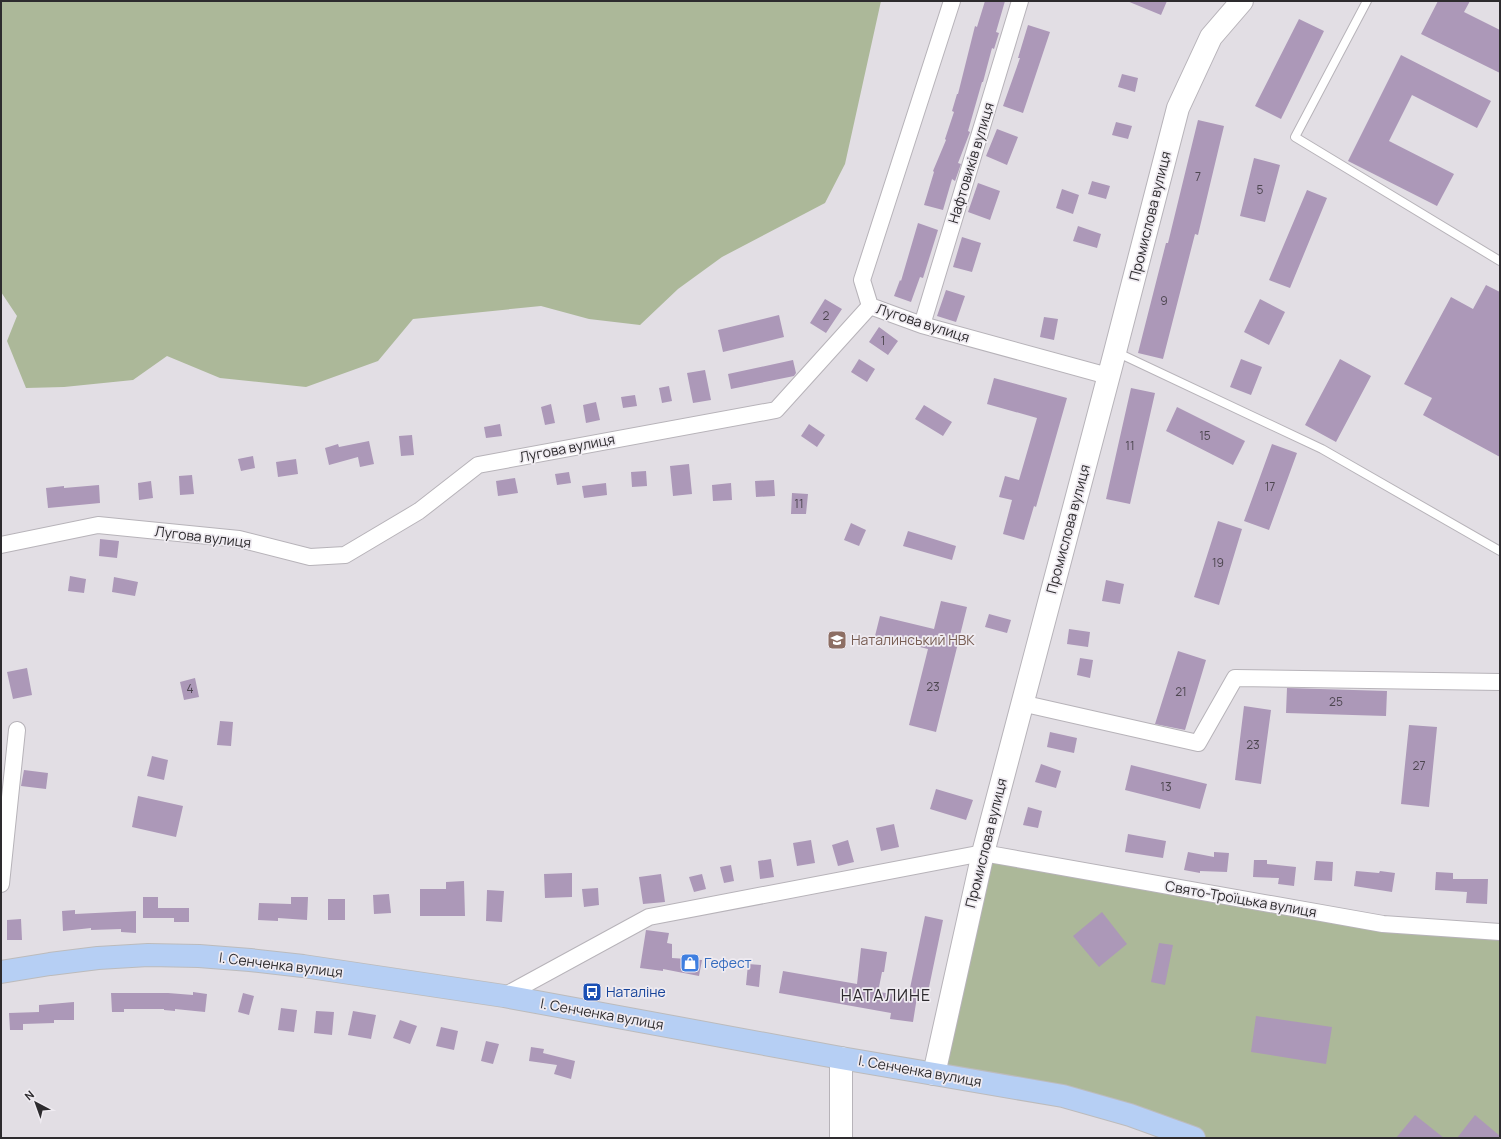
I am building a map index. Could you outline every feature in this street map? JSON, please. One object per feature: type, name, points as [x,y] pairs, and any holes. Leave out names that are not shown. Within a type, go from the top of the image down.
[{"type":"highway","name":"І. Сенченка вулиця","points":[[1,972],[98,958],[148,955],[199,956],[303,966],[504,996],[841,1058],[1063,1096],[1130,1115],[1194,1138]]},
{"type":"street","points":[[870,306],[862,280],[952,1]]},
{"type":"street","name":"Нафтовиків вулиця","points":[[922,325],[1020,1]]},
{"type":"street","name":"Промислова вулиця","points":[[934,1074],[983,853],[1021,703],[1115,352],[1178,108],[1211,37],[1242,1]]},
{"type":"street","name":"Лугова вулиця","points":[[1,545],[98,525],[239,539],[310,557],[345,555],[418,511],[478,465],[776,410],[870,306],[922,325],[1108,376]]},
{"type":"street","points":[[1021,703],[1198,743],[1235,678],[1500,682]]},
{"type":"street","points":[[1,884],[17,730]]},
{"type":"street","points":[[504,996],[649,917],[983,853]]},
{"type":"street","name":"Свято-Троїцька вулиця","points":[[983,853],[1383,924],[1500,932]]},
{"type":"street","points":[[841,1058],[841,1138]]},
{"type":"lane","points":[[1367,1],[1295,137],[1500,261]]},
{"type":"lane","points":[[1115,352],[1322,449],[1500,551]]},
{"type":"green space","points":[[1,1],[881,1],[845,164],[825,203],[722,257],[678,289],[640,325],[589,319],[541,306],[413,319],[378,361],[306,387],[220,378],[167,356],[133,380],[64,387],[26,388],[7,341],[17,316],[1,292]]},
{"type":"green space","points":[[983,853],[1383,924],[1500,932],[1500,1138],[1194,1138],[934,1074]]},
{"type":"building","points":[[985,1],[1005,1],[996,32],[999,33],[994,49],[992,48],[968,131],[970,132],[958,163],[961,164],[955,181],[952,179],[943,210],[924,205],[934,172],[933,171],[946,140],[945,139],[954,112],[952,111],[958,94],[975,26],[977,27]]},
{"type":"building","points":[[1127,1],[1167,1],[1161,15]]},
{"type":"building","points":[[1438,1],[1470,1],[1464,12],[1500,30],[1500,73],[1421,34]]},
{"type":"building","points":[[1299,19],[1324,31],[1281,119],[1255,106]]},
{"type":"building","points":[[1028,25],[1050,32],[1023,113],[1003,106],[1020,58],[1018,58]]},
{"type":"building","points":[[1401,55],[1491,101],[1477,128],[1412,95],[1389,141],[1454,174],[1437,206],[1348,161]]},
{"type":"building","points":[[1122,74],[1138,78],[1135,92],[1118,87]]},
{"type":"building","points":[[1198,120],[1224,126],[1198,235],[1195,234],[1163,359],[1138,353],[1166,243],[1168,243]]},
{"type":"building","points":[[1116,122],[1132,126],[1128,139],[1112,135]]},
{"type":"building","points":[[997,129],[1018,137],[1007,165],[986,156]]},
{"type":"building","points":[[1254,158],[1280,165],[1265,222],[1240,216]]},
{"type":"building","points":[[1092,181],[1110,186],[1106,199],[1088,194]]},
{"type":"building","points":[[978,183],[1000,191],[990,220],[968,212]]},
{"type":"building","points":[[1062,189],[1079,195],[1073,214],[1056,208]]},
{"type":"building","points":[[1307,190],[1327,198],[1290,288],[1269,280]]},
{"type":"building","points":[[918,223],[938,230],[923,278],[920,277],[911,302],[894,296],[900,280],[901,281]]},
{"type":"building","points":[[1078,226],[1101,234],[1097,248],[1073,241]]},
{"type":"building","points":[[962,237],[981,243],[972,272],[953,267]]},
{"type":"building","points":[[1486,285],[1500,292],[1500,457],[1423,415],[1432,398],[1404,384],[1451,297],[1473,309]]},
{"type":"building","points":[[946,290],[965,296],[956,322],[937,316]]},
{"type":"building","points":[[825,299],[842,309],[826,333],[810,323]]},
{"type":"building","points":[[1260,299],[1285,312],[1269,345],[1244,332]]},
{"type":"building","points":[[779,315],[784,337],[723,352],[718,330]]},
{"type":"building","points":[[1044,317],[1058,319],[1054,340],[1040,337]]},
{"type":"building","points":[[879,327],[898,341],[888,355],[869,342]]},
{"type":"building","points":[[859,359],[875,369],[867,382],[851,372]]},
{"type":"building","points":[[1241,359],[1262,367],[1251,395],[1230,387]]},
{"type":"building","points":[[1340,359],[1371,376],[1336,442],[1305,425]]},
{"type":"building","points":[[793,360],[796,373],[794,376],[731,389],[728,374]]},
{"type":"building","points":[[705,370],[711,400],[693,403],[687,373]]},
{"type":"building","points":[[994,378],[1067,398],[1036,507],[1034,506],[1024,540],[1003,534],[1012,500],[999,497],[1005,476],[1019,480],[1037,418],[987,404]]},
{"type":"building","points":[[669,386],[672,401],[662,403],[659,388]]},
{"type":"building","points":[[1131,388],[1155,393],[1130,504],[1106,499]]},
{"type":"building","points":[[635,395],[637,406],[623,408],[621,397]]},
{"type":"building","points":[[596,402],[600,420],[586,423],[583,405]]},
{"type":"building","points":[[551,404],[555,423],[545,425],[541,407]]},
{"type":"building","points":[[924,405],[952,422],[943,436],[915,419]]},
{"type":"building","points":[[1177,407],[1245,441],[1233,465],[1166,431]]},
{"type":"building","points":[[500,424],[502,436],[486,438],[484,427]]},
{"type":"building","points":[[809,424],[825,435],[817,447],[801,436]]},
{"type":"building","points":[[412,435],[414,455],[401,456],[399,436]]},
{"type":"building","points":[[369,441],[374,464],[360,467],[358,457],[329,465],[325,448],[338,444],[339,447]]},
{"type":"building","points":[[1272,444],[1297,453],[1269,530],[1244,521]]},
{"type":"building","points":[[253,456],[255,468],[241,471],[238,459]]},
{"type":"building","points":[[296,459],[298,474],[278,477],[276,462]]},
{"type":"building","points":[[689,464],[692,494],[673,496],[670,466]]},
{"type":"building","points":[[646,471],[647,486],[632,487],[631,472]]},
{"type":"building","points":[[569,472],[571,483],[557,485],[555,474]]},
{"type":"building","points":[[192,475],[194,494],[180,495],[179,476]]},
{"type":"building","points":[[515,478],[518,493],[498,496],[496,481]]},
{"type":"building","points":[[774,480],[775,496],[756,497],[755,481]]},
{"type":"building","points":[[151,481],[153,498],[139,500],[138,483]]},
{"type":"building","points":[[606,483],[607,495],[584,498],[582,486]]},
{"type":"building","points":[[731,483],[732,500],[713,501],[712,485]]},
{"type":"building","points":[[99,485],[100,503],[48,508],[46,488]]},
{"type":"building","points":[[792,493],[808,494],[806,514],[791,514]]},
{"type":"building","points":[[1218,521],[1242,529],[1219,605],[1194,597]]},
{"type":"building","points":[[851,523],[866,530],[859,546],[844,540]]},
{"type":"building","points":[[908,531],[956,546],[952,560],[903,546]]},
{"type":"building","points":[[100,539],[119,541],[117,558],[99,556]]},
{"type":"building","points":[[70,576],[86,579],[84,593],[68,591]]},
{"type":"building","points":[[114,577],[138,582],[135,596],[112,592]]},
{"type":"building","points":[[1106,580],[1124,584],[1120,604],[1102,601]]},
{"type":"building","points":[[941,601],[967,607],[936,732],[909,725],[928,649],[875,636],[880,616],[934,629]]},
{"type":"building","points":[[989,614],[1011,620],[1007,633],[985,627]]},
{"type":"building","points":[[1069,629],[1090,632],[1088,647],[1067,644]]},
{"type":"building","points":[[1178,651],[1206,660],[1185,730],[1155,724]]},
{"type":"building","points":[[1080,658],[1093,660],[1090,678],[1077,675]]},
{"type":"building","points":[[27,668],[32,695],[13,699],[7,672]]},
{"type":"building","points":[[195,678],[199,697],[184,700],[180,682]]},
{"type":"building","points":[[1287,688],[1387,691],[1386,716],[1286,713]]},
{"type":"building","points":[[1244,706],[1271,710],[1261,784],[1235,780]]},
{"type":"building","points":[[220,721],[233,722],[231,746],[217,745]]},
{"type":"building","points":[[1409,725],[1437,727],[1429,807],[1401,804]]},
{"type":"building","points":[[1050,732],[1077,738],[1074,753],[1047,747]]},
{"type":"building","points":[[152,756],[168,760],[164,780],[147,776]]},
{"type":"building","points":[[1041,764],[1061,771],[1056,788],[1035,782]]},
{"type":"building","points":[[1131,765],[1207,784],[1200,809],[1125,790]]},
{"type":"building","points":[[24,770],[48,773],[46,789],[21,786]]},
{"type":"building","points":[[936,789],[973,800],[966,820],[930,809]]},
{"type":"building","points":[[138,796],[183,806],[176,837],[132,827]]},
{"type":"building","points":[[1028,807],[1042,811],[1038,828],[1023,825]]},
{"type":"building","points":[[894,824],[899,847],[881,851],[876,828]]},
{"type":"building","points":[[1128,834],[1166,841],[1163,858],[1125,852]]},
{"type":"building","points":[[811,840],[815,863],[797,866],[793,843]]},
{"type":"building","points":[[848,840],[854,862],[838,866],[832,845]]},
{"type":"building","points":[[1188,852],[1214,857],[1214,852],[1229,853],[1227,872],[1200,871],[1200,873],[1184,870]]},
{"type":"building","points":[[771,859],[774,877],[760,879],[758,861]]},
{"type":"building","points":[[1254,860],[1267,860],[1267,864],[1296,867],[1294,886],[1278,884],[1279,878],[1253,877]]},
{"type":"building","points":[[1316,861],[1333,862],[1332,881],[1314,880]]},
{"type":"building","points":[[731,865],[734,881],[724,883],[720,867]]},
{"type":"building","points":[[1356,871],[1379,873],[1380,871],[1395,873],[1392,892],[1354,886]]},
{"type":"building","points":[[1436,872],[1453,873],[1453,879],[1488,879],[1487,904],[1466,903],[1467,892],[1435,890]]},
{"type":"building","points":[[572,873],[572,897],[545,898],[544,874]]},
{"type":"building","points":[[661,874],[665,902],[643,904],[639,877]]},
{"type":"building","points":[[702,874],[706,889],[694,892],[689,877]]},
{"type":"building","points":[[464,881],[465,916],[420,916],[420,889],[446,889],[446,882]]},
{"type":"building","points":[[598,888],[599,905],[584,907],[582,889]]},
{"type":"building","points":[[487,890],[504,891],[502,922],[486,921]]},
{"type":"building","points":[[389,894],[391,913],[374,914],[373,895]]},
{"type":"building","points":[[143,897],[158,897],[158,908],[189,908],[189,922],[174,922],[174,918],[143,918]]},
{"type":"building","points":[[291,897],[308,897],[307,920],[278,918],[278,921],[258,920],[259,903],[291,904]]},
{"type":"building","points":[[328,899],[345,899],[345,920],[328,920]]},
{"type":"building","points":[[75,910],[75,914],[136,911],[136,933],[121,932],[121,929],[91,930],[91,928],[63,931],[62,911]]},
{"type":"building","points":[[1102,912],[1127,944],[1099,967],[1073,936]]},
{"type":"building","points":[[925,916],[943,920],[927,997],[909,993]]},
{"type":"building","points":[[21,919],[22,940],[7,940],[7,920]]},
{"type":"building","points":[[646,930],[669,933],[667,943],[672,944],[672,958],[702,960],[699,976],[663,969],[663,971],[640,968]]},
{"type":"building","points":[[1159,943],[1173,945],[1165,985],[1151,982]]},
{"type":"building","points":[[861,948],[887,952],[884,972],[882,972],[878,992],[917,997],[913,1022],[890,1019],[891,1013],[779,993],[783,971],[857,984]]},
{"type":"building","points":[[748,964],[761,965],[759,987],[746,985]]},
{"type":"building","points":[[193,992],[207,994],[205,1012],[175,1009],[175,1011],[164,1009],[124,1009],[124,1012],[112,1012],[111,993],[168,993],[193,995]]},
{"type":"building","points":[[243,993],[254,996],[249,1015],[238,1012]]},
{"type":"building","points":[[74,1002],[74,1020],[54,1020],[54,1023],[23,1024],[23,1030],[10,1030],[9,1013],[39,1012],[39,1005]]},
{"type":"building","points":[[281,1008],[297,1010],[294,1032],[278,1030]]},
{"type":"building","points":[[316,1011],[334,1012],[332,1035],[314,1033]]},
{"type":"building","points":[[353,1011],[376,1015],[371,1039],[348,1035]]},
{"type":"building","points":[[1256,1016],[1332,1027],[1326,1064],[1251,1052]]},
{"type":"building","points":[[400,1020],[417,1026],[410,1044],[393,1038]]},
{"type":"building","points":[[441,1027],[458,1031],[454,1050],[436,1046]]},
{"type":"building","points":[[486,1041],[499,1044],[493,1064],[481,1061]]},
{"type":"building","points":[[531,1047],[544,1049],[543,1053],[575,1061],[571,1079],[554,1074],[557,1065],[529,1061]]},
{"type":"building","points":[[1415,1115],[1444,1138],[1396,1138]]},
{"type":"building","points":[[1475,1115],[1500,1136],[1500,1138],[1457,1138]]},
{"type":"place","name":"Наталинський НВК","points":[[837,640]]},
{"type":"place","name":"Гефест","points":[[690,963]]},
{"type":"place","name":"Наталіне","points":[[592,992]]},
{"type":"district","name":"НАТАЛИНЕ","points":[[886,995]]}]
